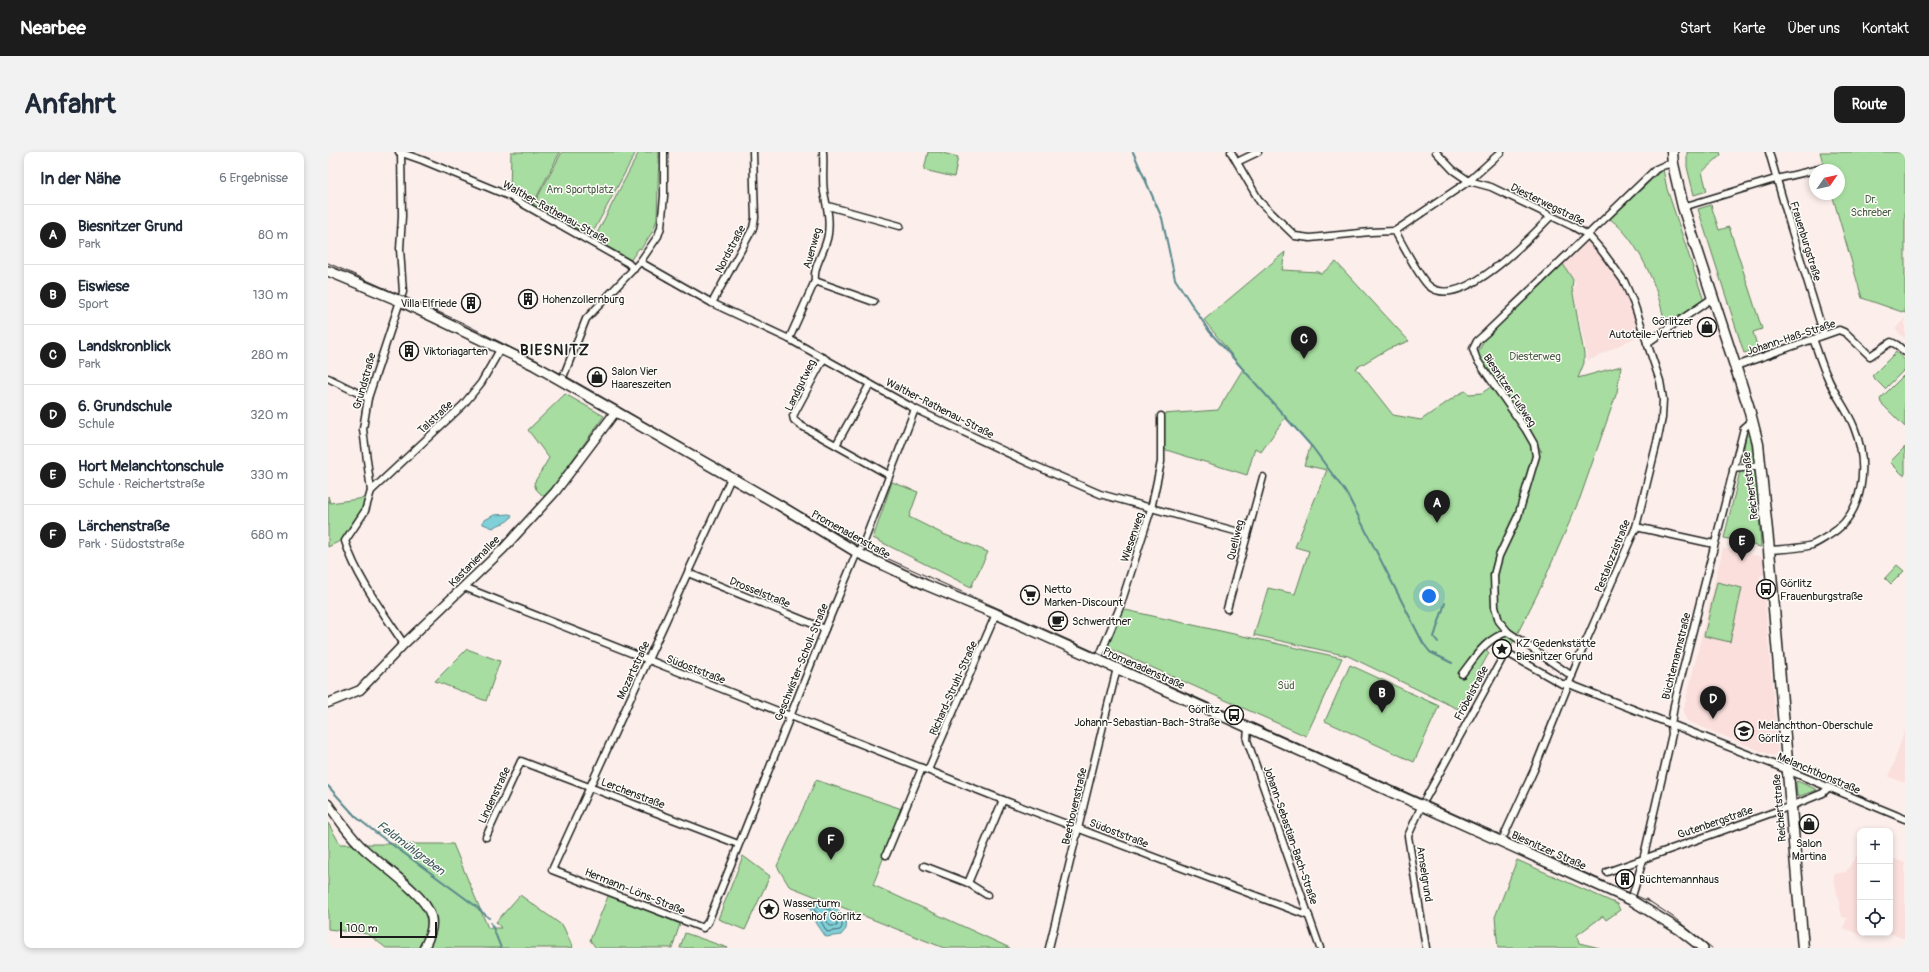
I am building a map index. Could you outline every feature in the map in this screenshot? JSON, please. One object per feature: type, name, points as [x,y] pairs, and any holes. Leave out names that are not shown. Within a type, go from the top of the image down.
[{"type":"main road","name":"Reichertstraße","points":[[1672,152],[1673,164],[1684,207],[1736,366],[1752,421],[1761,466],[1803,948]]},
{"type":"main road","name":"Promenadenstraße","points":[[328,271],[400,301],[501,348],[562,380],[858,553],[926,585],[996,614],[1378,786]]},
{"type":"main road","name":"Biesnitzer Straße","points":[[1378,786],[1631,900],[1680,930],[1703,948]]},
{"type":"street","name":"Walther-Rathenau-Straße","points":[[400,152],[509,196],[634,268]]},
{"type":"street","name":"Grundstraße","points":[[400,152],[402,216],[400,249],[403,292],[368,398],[363,429],[371,491],[365,511],[345,541],[350,557],[383,613],[404,644]]},
{"type":"street","points":[[562,380],[586,319],[640,262],[654,244],[661,227],[664,196],[664,152]]},
{"type":"street","name":"Nordstraße","points":[[712,303],[753,228],[755,218],[753,152]]},
{"type":"street","name":"Auenweg","points":[[823,152],[824,192],[828,206],[828,236],[814,272],[815,281],[874,302]]},
{"type":"street","points":[[1231,152],[1260,202],[1294,236],[1310,238],[1395,231],[1469,181],[1501,152]]},
{"type":"street","points":[[1237,162],[1258,152]]},
{"type":"street","name":"Diesterwegstraße","points":[[1436,152],[1453,170],[1469,181],[1492,187],[1588,235],[1624,281],[1634,304],[1647,343]]},
{"type":"street","name":"Frauenburgstraße","points":[[1770,152],[1776,179],[1824,335]]},
{"type":"street","name":"Biesnitzer Fußweg","points":[[1508,632],[1499,621],[1495,607],[1494,575],[1499,556],[1518,516],[1536,456],[1534,444],[1526,430],[1477,360],[1473,349],[1475,344],[1656,169],[1665,165],[1673,164]]},
{"type":"street","points":[[1684,207],[1776,179],[1809,171]]},
{"type":"street","points":[[828,206],[900,226]]},
{"type":"street","points":[[1395,231],[1428,286],[1439,291],[1449,292],[1465,287],[1508,259],[1551,216]]},
{"type":"street","name":"Walther-Rathenau-Straße","points":[[640,262],[712,303],[824,358],[915,410],[1100,494],[1246,534]]},
{"type":"street","points":[[789,340],[815,281]]},
{"type":"street","points":[[1647,343],[1714,298]]},
{"type":"street","name":"Johann-Haß-Straße","points":[[1736,366],[1842,330],[1870,356],[1890,342],[1897,345],[1905,352]]},
{"type":"street","points":[[1769,550],[1796,548],[1813,544],[1836,531],[1845,523],[1860,496],[1861,457],[1855,428],[1844,405],[1827,377],[1813,339]]},
{"type":"street","name":"Pestalozzistraße","points":[[1501,842],[1531,777],[1572,676],[1636,527],[1662,418],[1663,399],[1660,381],[1647,343]]},
{"type":"street","name":"Talstraße","points":[[371,491],[463,405],[481,383],[501,348]]},
{"type":"street","name":"Landgutweg","points":[[824,358],[793,416],[794,420],[800,425],[889,475]]},
{"type":"street","points":[[328,378],[368,398]]},
{"type":"street","points":[[836,445],[870,384]]},
{"type":"street","name":"Geschwister-Scholl-Straße","points":[[708,922],[825,629],[858,553],[862,548],[915,410]]},
{"type":"street","name":"Kastanienallee","points":[[328,703],[360,690],[404,644],[503,549],[555,492],[616,411]]},
{"type":"street","name":"Wiesenweg","points":[[1098,660],[1120,607],[1151,509],[1161,462],[1161,416]]},
{"type":"street","name":"Büchtemannstraße","points":[[1631,900],[1643,860],[1672,734],[1672,712],[1714,544],[1744,428],[1752,421]]},
{"type":"street","points":[[1733,469],[1761,466]]},
{"type":"street","name":"Quellweg","points":[[1227,609],[1246,534],[1263,477]]},
{"type":"street","name":"Mozartstraße","points":[[552,870],[732,478]]},
{"type":"street","points":[[1636,527],[1714,544]]},
{"type":"street","name":"Drosselstraße","points":[[688,573],[825,629]]},
{"type":"street","name":"Südoststraße","points":[[464,588],[1003,800],[1309,916]]},
{"type":"street","name":"Richard-Struhl-Straße","points":[[925,769],[996,614]]},
{"type":"street","points":[[1462,674],[1489,641],[1496,636],[1508,632],[1572,676]]},
{"type":"street","name":"Fröbelstraße","points":[[1422,805],[1504,655],[1511,655],[1562,684],[1569,684]]},
{"type":"street","name":"Beethovenstraße","points":[[1049,948],[1079,829],[1116,668]]},
{"type":"street","name":"Melanchthonstraße","points":[[1569,684],[1788,770],[1905,819]]},
{"type":"street","name":"Johann-Sebastian-Bach-Straße","points":[[1248,728],[1247,740],[1320,948]]},
{"type":"street","name":"Lerchenstraße","points":[[521,761],[738,844]]},
{"type":"street","name":"Lindenstraße","points":[[486,837],[521,761]]},
{"type":"street","points":[[886,854],[925,769]]},
{"type":"street","name":"Gutenbergstraße","points":[[1607,872],[1791,806],[1823,793],[1828,788]]},
{"type":"street","points":[[968,883],[1003,800]]},
{"type":"street","points":[[328,804],[348,831],[364,849],[417,895],[426,905],[432,921],[430,933],[424,948]]},
{"type":"street","name":"Amselgrund","points":[[1422,805],[1408,836],[1426,948]]},
{"type":"street","points":[[924,866],[968,883],[987,895]]},
{"type":"street","name":"Hermann-Löns-Straße","points":[[552,870],[703,928],[708,922]]},
{"type":"shaded area","points":[[1589,241],[1600,252],[1619,281],[1631,304],[1640,335],[1588,361],[1573,288],[1576,283],[1563,264]]},
{"type":"shaded area","points":[[1905,318],[1905,339],[1895,329]]},
{"type":"shaded area","points":[[1723,548],[1763,557],[1764,574],[1759,577],[1764,592],[1778,751],[1773,756],[1687,721],[1683,712]]},
{"type":"shaded area","points":[[1905,729],[1905,783],[1889,777]]},
{"type":"shaded area","points":[[1857,855],[1857,933],[1843,928],[1847,918],[1842,917],[1833,874],[1846,872]]},
{"type":"shaded area","points":[[1893,858],[1905,863],[1905,939],[1893,934]]},
{"type":"green space","points":[[511,152],[560,152],[533,204],[510,192]]},
{"type":"green space","name":"Am Sportplatz","points":[[562,152],[636,152],[591,236],[533,206]]},
{"type":"green space","points":[[639,152],[659,152],[657,219],[653,231],[641,249],[639,248],[630,261],[593,241]]},
{"type":"green space","points":[[928,152],[939,152],[958,157],[954,177],[924,170]]},
{"type":"green space","points":[[1687,152],[1720,152],[1721,155],[1702,172],[1707,191],[1694,195],[1687,167]]},
{"type":"green space","name":"Dr. Schreber","points":[[1820,152],[1905,152],[1905,313],[1862,298],[1834,200],[1845,200],[1845,164],[1823,164]]},
{"type":"green space","points":[[1663,169],[1667,189],[1704,301],[1676,320],[1664,320],[1652,279],[1638,251],[1620,228],[1610,219]]},
{"type":"green space","points":[[1711,205],[1719,230],[1729,227],[1762,329],[1753,332],[1758,349],[1744,353],[1698,209]]},
{"type":"green space","name":"Diesterweg","points":[[1285,252],[1282,270],[1318,272],[1321,274],[1336,262],[1409,341],[1388,349],[1356,368],[1393,415],[1421,420],[1465,391],[1469,394],[1482,393],[1492,386],[1532,445],[1542,452],[1531,433],[1478,357],[1478,353],[1484,340],[1563,264],[1573,280],[1572,288],[1584,354],[1584,363],[1578,378],[1621,366],[1617,392],[1580,498],[1542,585],[1509,650],[1490,638],[1483,646],[1489,653],[1458,709],[1348,656],[1254,635],[1268,588],[1295,594],[1309,551],[1295,547],[1327,470],[1304,465],[1311,445],[1285,418],[1261,452],[1255,448],[1247,475],[1163,449],[1163,414],[1218,410],[1243,369],[1204,320]]},
{"type":"green space","points":[[1896,352],[1905,360],[1905,369],[1885,389],[1872,376]]},
{"type":"green space","points":[[1903,376],[1905,378],[1905,427],[1881,403],[1880,399]]},
{"type":"green space","points":[[565,394],[604,416],[548,494],[543,496],[536,489],[534,483],[549,458],[528,430]]},
{"type":"green space","points":[[1751,430],[1757,471],[1761,547],[1724,538],[1742,463],[1746,434]]},
{"type":"green space","points":[[1905,447],[1905,474],[1903,475],[1890,462]]},
{"type":"green space","points":[[892,482],[918,492],[909,517],[943,534],[988,552],[971,587],[873,538]]},
{"type":"green space","points":[[328,496],[330,503],[365,498],[363,508],[342,540],[328,547]]},
{"type":"green space","points":[[1897,565],[1904,571],[1891,584],[1885,578]]},
{"type":"green space","points":[[1717,582],[1742,588],[1730,642],[1704,636]]},
{"type":"green space","name":"Süd","points":[[1121,609],[1342,658],[1306,736],[1106,647]]},
{"type":"green space","points":[[467,649],[500,661],[486,701],[435,681]]},
{"type":"green space","points":[[1350,665],[1439,706],[1414,762],[1325,721]]},
{"type":"green space","points":[[816,780],[902,809],[873,885],[1010,948],[944,948],[789,886],[777,866]]},
{"type":"green space","points":[[1797,781],[1816,789],[1817,790],[1797,797]]},
{"type":"green space","points":[[328,823],[340,844],[453,844],[488,928],[501,928],[496,922],[520,895],[563,926],[573,948],[386,948],[368,934],[328,929]]},
{"type":"green space","points":[[743,856],[770,876],[745,930],[718,919]]},
{"type":"green space","points":[[1517,860],[1617,904],[1620,910],[1606,920],[1603,916],[1577,935],[1579,943],[1600,948],[1498,948],[1495,917]]},
{"type":"green space","points":[[609,894],[680,924],[672,948],[596,948],[590,940]]},
{"type":"green space","points":[[685,933],[728,948],[680,948]]},
{"type":"water","points":[[494,515],[512,515],[509,520],[493,528],[483,524],[483,521]]},
{"type":"water","points":[[813,901],[831,906],[847,917],[846,929],[841,935],[826,937],[817,924],[808,904]]},
{"type":"waterway","points":[[1133,152],[1162,218],[1175,279],[1209,331],[1313,448],[1347,494],[1423,643],[1430,652],[1452,663]]},
{"type":"waterway","points":[[1438,642],[1434,637],[1445,603]]},
{"type":"waterway","name":"Feldmühlgraben","points":[[328,786],[356,817],[473,904],[489,918]]},
{"type":"waterway","name":"Feldmühlgraben","points":[[491,923],[501,948]]},
{"type":"tram line","points":[[328,263],[461,322],[564,375],[862,547],[1650,902]]},
{"type":"tram line","points":[[1646,899],[1673,917],[1712,948]]},
{"type":"place","name":"Hohenzollernburg","points":[[528,299]]},
{"type":"place","name":"Villa Elfriede","points":[[471,303]]},
{"type":"place","name":"Görlitzer Autoteile-Vertrieb","points":[[1707,327]]},
{"type":"place","name":"Viktoriagarten","points":[[409,351]]},
{"type":"place","name":"Landskronblick","points":[[1304,359]]},
{"type":"place","name":"Salon Vier Haareszeiten","points":[[597,377]]},
{"type":"place","name":"Biesnitzer Grund","points":[[1437,523]]},
{"type":"place","name":"Hort Melanchtonschule","points":[[1742,561]]},
{"type":"place","name":"Görlitz Frauenburgstraße","points":[[1766,589]]},
{"type":"place","name":"Netto Marken-Discount","points":[[1030,595]]},
{"type":"place","name":"Schwerdtner","points":[[1058,621]]},
{"type":"place","name":"KZ Gedenkstätte Biesnitzer Grund","points":[[1502,649]]},
{"type":"place","name":"Eiswiese","points":[[1382,713]]},
{"type":"place","name":"Görlitz Johann-Sebastian-Bach-Straße","points":[[1234,715]]},
{"type":"place","name":"6. Grundschule","points":[[1713,719]]},
{"type":"place","name":"Melanchthon-Oberschule Görlitz","points":[[1744,731]]},
{"type":"place","name":"Salon Martina","points":[[1809,824]]},
{"type":"place","name":"Lärchenstraße","points":[[831,860]]},
{"type":"place","name":"Büchtemannhaus","points":[[1625,879]]},
{"type":"place","name":"Wasserturm Rosenhof Görlitz","points":[[769,909]]},
{"type":"district","name":"BIESNITZ","points":[[555,350]]}]
